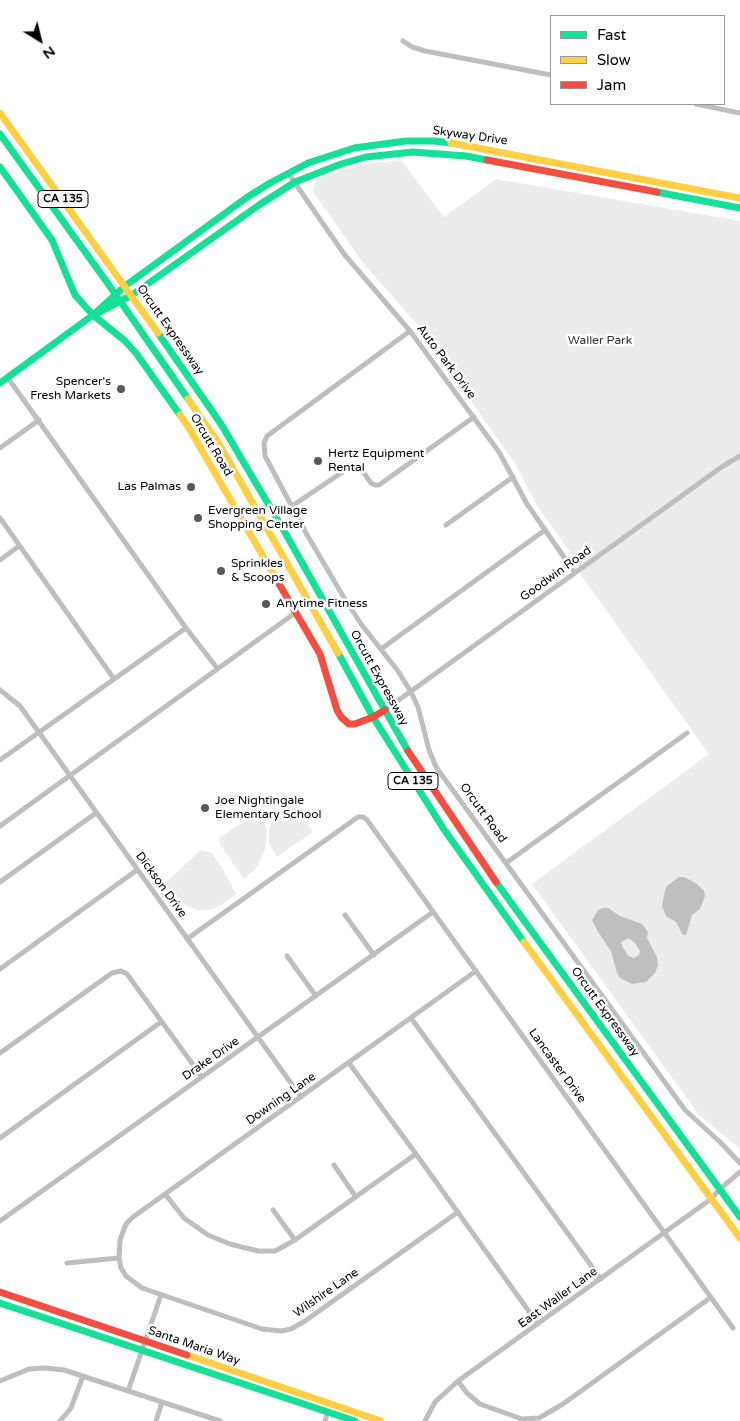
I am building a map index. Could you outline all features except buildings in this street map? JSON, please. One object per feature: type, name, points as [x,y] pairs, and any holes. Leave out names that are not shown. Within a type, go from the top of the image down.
[{"type":"main road","name":"Orcutt Expressway","points":[[0,113],[132,295],[220,424],[284,529],[406,748],[454,821],[511,903],[740,1217]]},
{"type":"main road","name":"Orcutt Expressway","points":[[0,134],[183,390],[233,467],[373,717],[443,828],[740,1238]]},
{"type":"main road","name":"Skyway Drive","points":[[93,315],[125,286],[246,198],[308,163],[354,148],[392,142],[435,141],[470,146],[740,198]]},
{"type":"main road","name":"Skyway Drive","points":[[93,315],[132,295],[259,205],[295,182],[334,166],[366,157],[403,152],[466,156],[740,208]]},
{"type":"main road","name":"Orcutt Road","points":[[0,167],[52,240],[75,295],[93,315],[124,340],[136,353],[189,428],[320,654],[337,710],[341,717],[349,724],[355,724],[385,710]]},
{"type":"main road","points":[[0,384],[93,315]]},
{"type":"main road","name":"Santa Maria Way","points":[[0,1292],[381,1421]]},
{"type":"main road","name":"Santa Maria Way","points":[[0,1303],[355,1421]]},
{"type":"street","points":[[403,41],[412,47],[425,51],[550,75]]},
{"type":"street","points":[[702,105],[740,112]]},
{"type":"street","name":"Auto Park Drive","points":[[288,173],[344,254],[410,331],[474,416],[499,452],[527,504],[575,573]]},
{"type":"street","name":"Orcutt Road","points":[[410,331],[267,436],[264,443],[265,456],[343,596],[398,670],[411,692],[418,707],[429,750],[436,767],[685,1110],[722,1143],[740,1164]]},
{"type":"street","points":[[8,378],[186,628],[218,668]]},
{"type":"street","points":[[292,506],[353,465],[359,466],[371,483],[379,485],[474,416]]},
{"type":"street","points":[[0,448],[39,420]]},
{"type":"street","name":"Goodwin Road","points":[[385,710],[723,466],[740,456]]},
{"type":"street","points":[[446,525],[513,477]]},
{"type":"street","points":[[0,518],[114,679]]},
{"type":"street","points":[[381,649],[545,530]]},
{"type":"street","points":[[0,560],[20,546]]},
{"type":"street","points":[[0,826],[295,613]]},
{"type":"street","points":[[0,760],[186,628]]},
{"type":"street","name":"Dickson Drive","points":[[0,690],[20,706],[301,1097]]},
{"type":"street","points":[[506,863],[687,733]]},
{"type":"street","points":[[0,882],[96,813]]},
{"type":"street","name":"Lancaster Drive","points":[[187,939],[358,817],[363,817],[733,1328]]},
{"type":"street","points":[[0,969],[137,870]]},
{"type":"street","name":"Drake Drive","points":[[0,1221],[433,912]]},
{"type":"street","points":[[345,915],[374,954]]},
{"type":"street","points":[[287,956],[316,996]]},
{"type":"street","points":[[0,1053],[112,973],[121,971],[127,974],[202,1078]]},
{"type":"street","name":"Downing Lane","points":[[119,1258],[120,1240],[126,1224],[132,1217],[476,971]]},
{"type":"street","points":[[411,1018],[601,1279]]},
{"type":"street","points":[[0,1138],[161,1022]]},
{"type":"street","points":[[349,1063],[538,1324]]},
{"type":"street","points":[[165,1194],[184,1218],[208,1235],[230,1244],[267,1252],[281,1249],[295,1240],[416,1154]]},
{"type":"street","points":[[334,1165],[356,1197]]},
{"type":"street","name":"East Waller Lane","points":[[425,1421],[434,1402],[441,1394],[711,1199],[740,1172]]},
{"type":"street","points":[[273,1210],[295,1240]]},
{"type":"street","name":"Wilshire Lane","points":[[119,1258],[121,1268],[132,1282],[142,1288],[262,1329],[281,1331],[291,1329],[306,1320],[458,1212]]},
{"type":"street","points":[[67,1264],[119,1258]]},
{"type":"street","points":[[128,1391],[161,1294]]},
{"type":"street","points":[[458,1381],[467,1393],[480,1404],[522,1419],[539,1418],[563,1404],[710,1298]]},
{"type":"street","points":[[0,1381],[37,1368],[64,1370],[220,1421]]},
{"type":"street","points":[[60,1421],[71,1408],[83,1376]]},
{"type":"street","points":[[156,1421],[162,1402]]},
{"type":"street","points":[[325,1421],[328,1412]]},
{"type":"green space","name":"Waller Park","points":[[401,160],[444,217],[496,179],[740,221],[740,1149],[699,1115],[532,884],[709,754],[581,575],[577,562],[536,504],[516,465],[415,322],[363,263],[313,192],[316,179],[359,165]]},
{"type":"green space","points":[[293,800],[313,832],[277,857],[269,843],[269,828],[273,818],[279,811]]},
{"type":"green space","points":[[259,812],[267,831],[265,849],[258,866],[244,879],[219,843],[220,837]]},
{"type":"green space","points":[[201,850],[212,853],[236,894],[220,906],[209,910],[198,910],[187,906],[176,899],[163,885]]},
{"type":"shaded area","points":[[679,877],[684,877],[697,884],[704,891],[705,896],[700,909],[692,915],[686,935],[683,935],[676,922],[666,916],[662,906],[667,886]]},
{"type":"shaded area","points":[[608,908],[620,916],[642,924],[648,932],[647,938],[657,957],[658,965],[655,973],[646,982],[632,984],[620,978],[611,951],[592,920],[598,910]],"holes":[[[629,938],[640,951],[639,955],[634,958],[628,956],[621,942]]]},
{"type":"traffic: fast","points":[[0,134],[109,285],[188,399]]},
{"type":"traffic: fast","points":[[0,383],[93,315],[125,286],[246,198],[270,183],[308,163],[354,148],[406,141],[451,143]]},
{"type":"traffic: fast","points":[[98,313],[132,295],[259,205],[295,182],[341,164],[366,157],[413,152],[466,156],[487,160]]},
{"type":"traffic: fast","points":[[0,167],[52,240],[75,295],[93,315],[124,340],[136,353],[180,415]]},
{"type":"traffic: fast","points":[[657,192],[740,208]]},
{"type":"traffic: fast","points":[[158,333],[221,424],[283,529],[408,751]]},
{"type":"traffic: fast","points":[[338,653],[373,717],[443,828],[524,942]]},
{"type":"traffic: fast","points":[[496,882],[740,1217]]},
{"type":"traffic: fast","points":[[0,1303],[355,1421]]},
{"type":"traffic: slow","points":[[0,113],[158,333]]},
{"type":"traffic: slow","points":[[451,143],[740,198]]},
{"type":"traffic: slow","points":[[188,399],[219,444],[338,653]]},
{"type":"traffic: slow","points":[[180,415],[278,582]]},
{"type":"traffic: slow","points":[[524,942],[740,1238]]},
{"type":"traffic: slow","points":[[187,1355],[381,1421]]},
{"type":"traffic: jam","points":[[487,160],[657,192]]},
{"type":"traffic: jam","points":[[278,582],[320,654],[337,710],[341,717],[349,724],[355,724],[385,710]]},
{"type":"traffic: jam","points":[[408,751],[496,882]]},
{"type":"traffic: jam","points":[[0,1292],[187,1355]]},
{"type":"place","name":"Spencer's Fresh Markets","points":[[121,389]]},
{"type":"place","name":"Hertz Equipment Rental","points":[[318,461]]},
{"type":"place","name":"Las Palmas","points":[[191,487]]},
{"type":"place","name":"Evergreen Village Shopping Center","points":[[198,518]]},
{"type":"place","name":"Sprinkles & Scoops","points":[[221,571]]},
{"type":"place","name":"Anytime Fitness","points":[[266,604]]},
{"type":"place","name":"Joe Nightingale Elementary School","points":[[205,808]]}]
